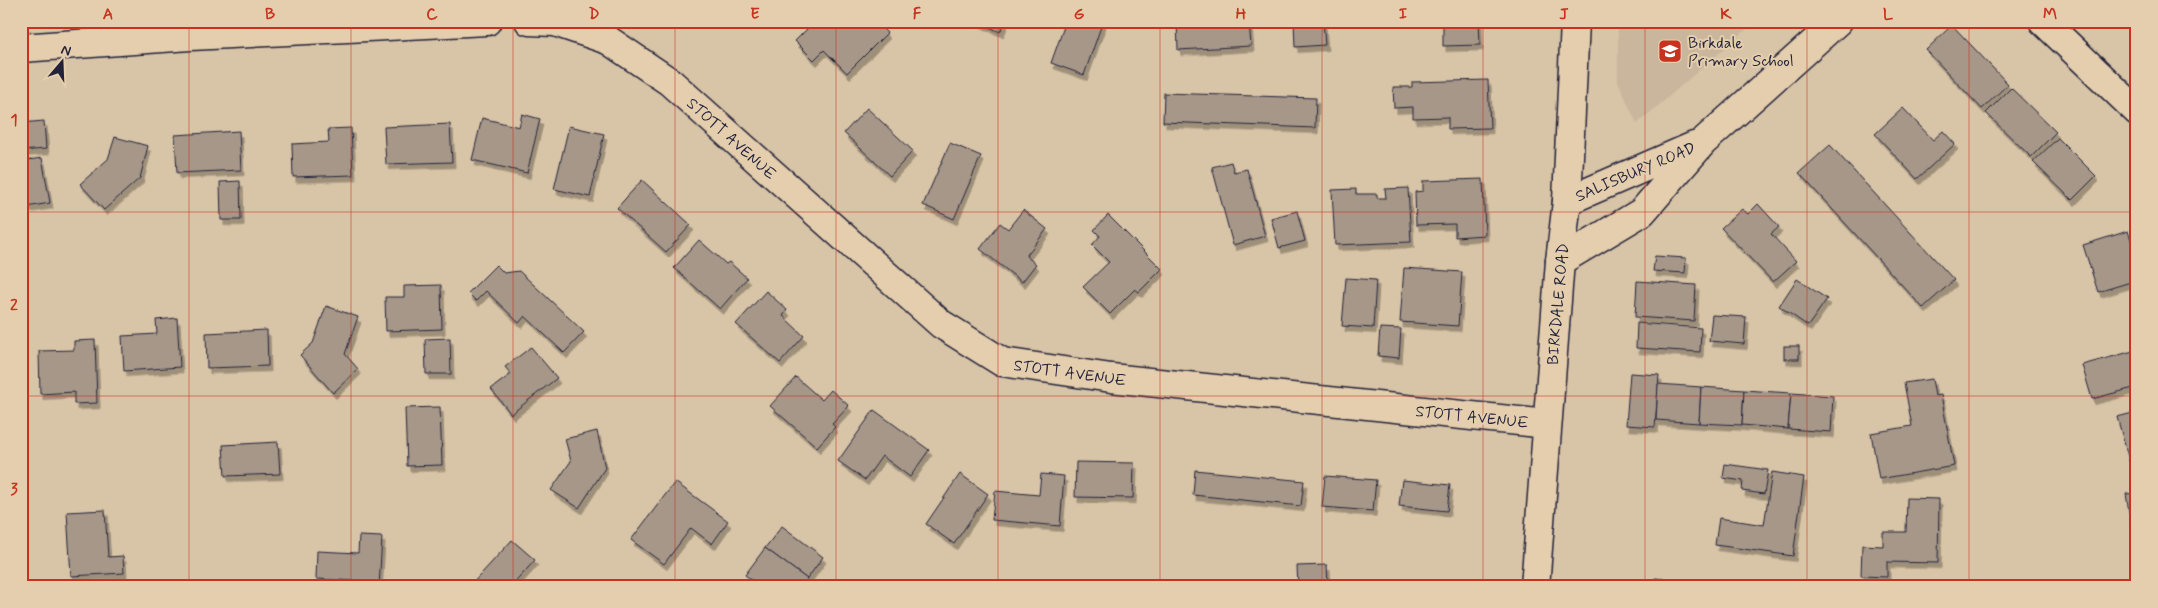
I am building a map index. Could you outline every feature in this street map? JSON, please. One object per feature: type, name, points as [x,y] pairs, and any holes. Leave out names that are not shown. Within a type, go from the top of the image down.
[{"type":"street","points":[[21,48],[190,36],[487,21]]},
{"type":"street","name":"STOTT AVENUE","points":[[529,21],[555,22],[608,40],[670,82],[941,324],[1002,362],[1111,378],[1547,424]]},
{"type":"street","name":"BIRKDALE ROAD","points":[[1535,587],[1560,261],[1567,201],[1575,21]]},
{"type":"street","name":"SALISBURY ROAD","points":[[1560,261],[1642,212],[1703,142],[1838,21]]},
{"type":"street","points":[[2043,21],[2137,112]]},
{"type":"street","name":"SALISBURY ROAD","points":[[1567,201],[1703,142]]},
{"type":"shaded area","name":"Birkdale Primary School","points":[[1618,21],[1756,21],[1637,124],[1618,81]]},
{"type":"building","points":[[815,21],[875,21],[887,33],[847,73],[824,50],[814,60],[795,41]]},
{"type":"building","points":[[976,21],[1005,21],[1000,32]]},
{"type":"building","points":[[1066,21],[1103,21],[1084,75],[1051,63]]},
{"type":"building","points":[[1177,21],[1249,21],[1251,46],[1178,50]]},
{"type":"building","points":[[1294,21],[1323,21],[1325,45],[1295,47]]},
{"type":"building","points":[[1443,21],[1479,21],[1480,45],[1443,46]]},
{"type":"building","points":[[1952,25],[2008,84],[1982,109],[1926,50]]},
{"type":"building","points":[[1488,80],[1490,128],[1448,129],[1448,117],[1413,118],[1413,107],[1394,108],[1393,87],[1412,87],[1412,82]]},
{"type":"building","points":[[2011,88],[2056,132],[2031,157],[1986,113]]},
{"type":"building","points":[[1164,93],[1316,98],[1315,128],[1163,122]]},
{"type":"building","points":[[867,108],[913,151],[890,176],[844,133]]},
{"type":"building","points":[[1903,108],[1933,140],[1943,131],[1955,144],[1917,179],[1875,134]]},
{"type":"building","points":[[522,114],[540,119],[527,173],[472,160],[482,118],[519,127]]},
{"type":"building","points":[[44,121],[46,149],[21,151],[21,123]]},
{"type":"building","points":[[450,124],[452,162],[386,164],[384,127]]},
{"type":"building","points":[[569,126],[604,134],[590,197],[554,189]]},
{"type":"building","points":[[351,128],[353,175],[293,177],[292,144],[329,142],[328,129]]},
{"type":"building","points":[[239,131],[241,170],[177,173],[175,135]]},
{"type":"building","points":[[115,137],[148,146],[140,178],[104,210],[80,184],[108,159]]},
{"type":"building","points":[[2058,138],[2096,176],[2072,200],[2033,162]]},
{"type":"building","points":[[950,143],[981,156],[954,219],[923,205]]},
{"type":"building","points":[[1830,145],[1954,280],[1923,308],[1799,173]]},
{"type":"building","points":[[42,158],[50,203],[21,208],[21,161]]},
{"type":"building","points":[[1231,162],[1234,172],[1247,169],[1265,236],[1233,245],[1212,167]]},
{"type":"building","points":[[1483,179],[1485,235],[1455,237],[1455,224],[1416,225],[1415,192],[1423,191],[1423,181]]},
{"type":"building","points":[[642,180],[691,225],[666,252],[617,208]]},
{"type":"building","points":[[240,181],[241,220],[221,220],[220,182]]},
{"type":"building","points":[[1408,188],[1411,242],[1335,245],[1332,190],[1356,189],[1356,194],[1377,194],[1377,198],[1386,198],[1385,189]]},
{"type":"building","points":[[1758,204],[1779,227],[1771,234],[1796,261],[1773,282],[1721,228],[1742,209],[1748,214]]},
{"type":"building","points":[[1023,210],[1047,229],[1026,256],[1036,264],[1022,282],[980,249],[1000,223],[1008,229]]},
{"type":"building","points":[[1297,211],[1305,241],[1279,248],[1271,218]]},
{"type":"building","points":[[1108,215],[1162,269],[1139,292],[1135,289],[1110,314],[1083,287],[1109,262],[1092,245],[1100,236],[1094,230]]},
{"type":"building","points":[[2128,231],[2137,258],[2137,280],[2098,292],[2083,245]]},
{"type":"building","points":[[699,240],[726,264],[729,262],[747,278],[720,309],[674,268]]},
{"type":"building","points":[[1655,256],[1686,258],[1685,273],[1653,271]]},
{"type":"building","points":[[496,265],[504,273],[519,271],[584,332],[564,353],[525,316],[519,323],[486,291],[476,301],[468,293]]},
{"type":"building","points":[[1404,268],[1462,272],[1458,326],[1400,322]]},
{"type":"building","points":[[1346,278],[1376,280],[1373,328],[1342,326]]},
{"type":"building","points":[[1797,279],[1827,299],[1808,326],[1779,306]]},
{"type":"building","points":[[1637,281],[1696,285],[1694,321],[1635,317]]},
{"type":"building","points":[[441,285],[442,329],[386,331],[385,297],[404,297],[404,286]]},
{"type":"building","points":[[766,291],[787,310],[783,316],[804,336],[780,363],[736,324]]},
{"type":"building","points":[[326,306],[358,317],[345,354],[358,369],[333,393],[300,355],[313,343]]},
{"type":"building","points":[[1712,315],[1746,317],[1744,344],[1709,341]]},
{"type":"building","points":[[177,318],[180,367],[124,371],[122,336],[157,334],[156,320]]},
{"type":"building","points":[[1637,323],[1701,328],[1700,352],[1636,348]]},
{"type":"building","points":[[1380,328],[1401,329],[1399,358],[1378,356]]},
{"type":"building","points":[[267,330],[268,366],[207,368],[206,333]]},
{"type":"building","points":[[450,338],[451,374],[426,374],[425,339]]},
{"type":"building","points":[[95,340],[97,403],[74,404],[74,392],[40,394],[39,351],[74,350],[74,341]]},
{"type":"building","points":[[1784,346],[1799,346],[1799,359],[1784,359]]},
{"type":"building","points":[[531,347],[557,378],[511,414],[491,389],[511,374],[505,367]]},
{"type":"building","points":[[2137,350],[2137,387],[2092,399],[2082,365]]},
{"type":"building","points":[[1630,373],[1659,375],[1655,427],[1626,425]]},
{"type":"building","points":[[796,377],[822,400],[831,390],[849,406],[832,424],[835,427],[817,447],[770,406]]},
{"type":"building","points":[[1932,379],[1935,396],[1941,395],[1954,466],[1879,479],[1871,433],[1912,426],[1904,383]]},
{"type":"building","points":[[1658,384],[1701,387],[1699,423],[1656,420]]},
{"type":"building","points":[[1701,387],[1744,390],[1742,425],[1699,423]]},
{"type":"building","points":[[1744,390],[1791,393],[1788,429],[1742,425]]},
{"type":"building","points":[[1791,393],[1833,396],[1831,432],[1788,429]]},
{"type":"building","points":[[440,407],[442,465],[407,466],[405,408]]},
{"type":"building","points":[[874,410],[929,450],[910,477],[882,456],[865,480],[838,461]]},
{"type":"building","points":[[2137,412],[2137,469],[2132,471],[2117,417]]},
{"type":"building","points":[[597,431],[605,468],[579,508],[551,490],[571,461],[565,439]]},
{"type":"building","points":[[278,442],[280,474],[225,476],[223,445]]},
{"type":"building","points":[[1076,462],[1134,463],[1133,498],[1075,497]]},
{"type":"building","points":[[1725,464],[1768,470],[1764,494],[1742,491],[1743,481],[1723,478]]},
{"type":"building","points":[[1195,470],[1304,481],[1301,506],[1193,495]]},
{"type":"building","points":[[1772,472],[1804,477],[1793,556],[1715,545],[1719,518],[1764,525]]},
{"type":"building","points":[[960,474],[988,494],[954,544],[926,524]]},
{"type":"building","points":[[1041,474],[1064,476],[1060,526],[992,520],[995,491],[1039,495]]},
{"type":"building","points":[[1325,476],[1376,480],[1373,511],[1322,507]]},
{"type":"building","points":[[1402,480],[1450,485],[1447,511],[1399,506]]},
{"type":"building","points":[[675,482],[728,521],[712,544],[691,528],[664,564],[631,540]]},
{"type":"building","points":[[2137,493],[2137,546],[2135,547],[2126,494]]},
{"type":"building","points":[[1907,498],[1939,499],[1938,563],[1887,562],[1887,577],[1861,576],[1862,545],[1883,546],[1883,532],[1906,532]]},
{"type":"building","points":[[105,510],[108,557],[123,556],[124,573],[71,576],[67,512]]},
{"type":"building","points":[[782,526],[823,557],[807,579],[765,548]]},
{"type":"building","points":[[359,536],[382,537],[379,587],[357,587],[357,581],[316,579],[317,551],[358,553]]},
{"type":"building","points":[[512,540],[535,560],[511,587],[473,587],[471,585]]},
{"type":"building","points":[[765,548],[807,579],[801,587],[762,587],[745,575]]},
{"type":"building","points":[[1327,565],[1328,587],[1298,587],[1297,566]]},
{"type":"building","points":[[1655,578],[1684,581],[1683,587],[1654,587]]},
{"type":"place","name":"Birkdale Primary School","points":[[1670,51]]}]
